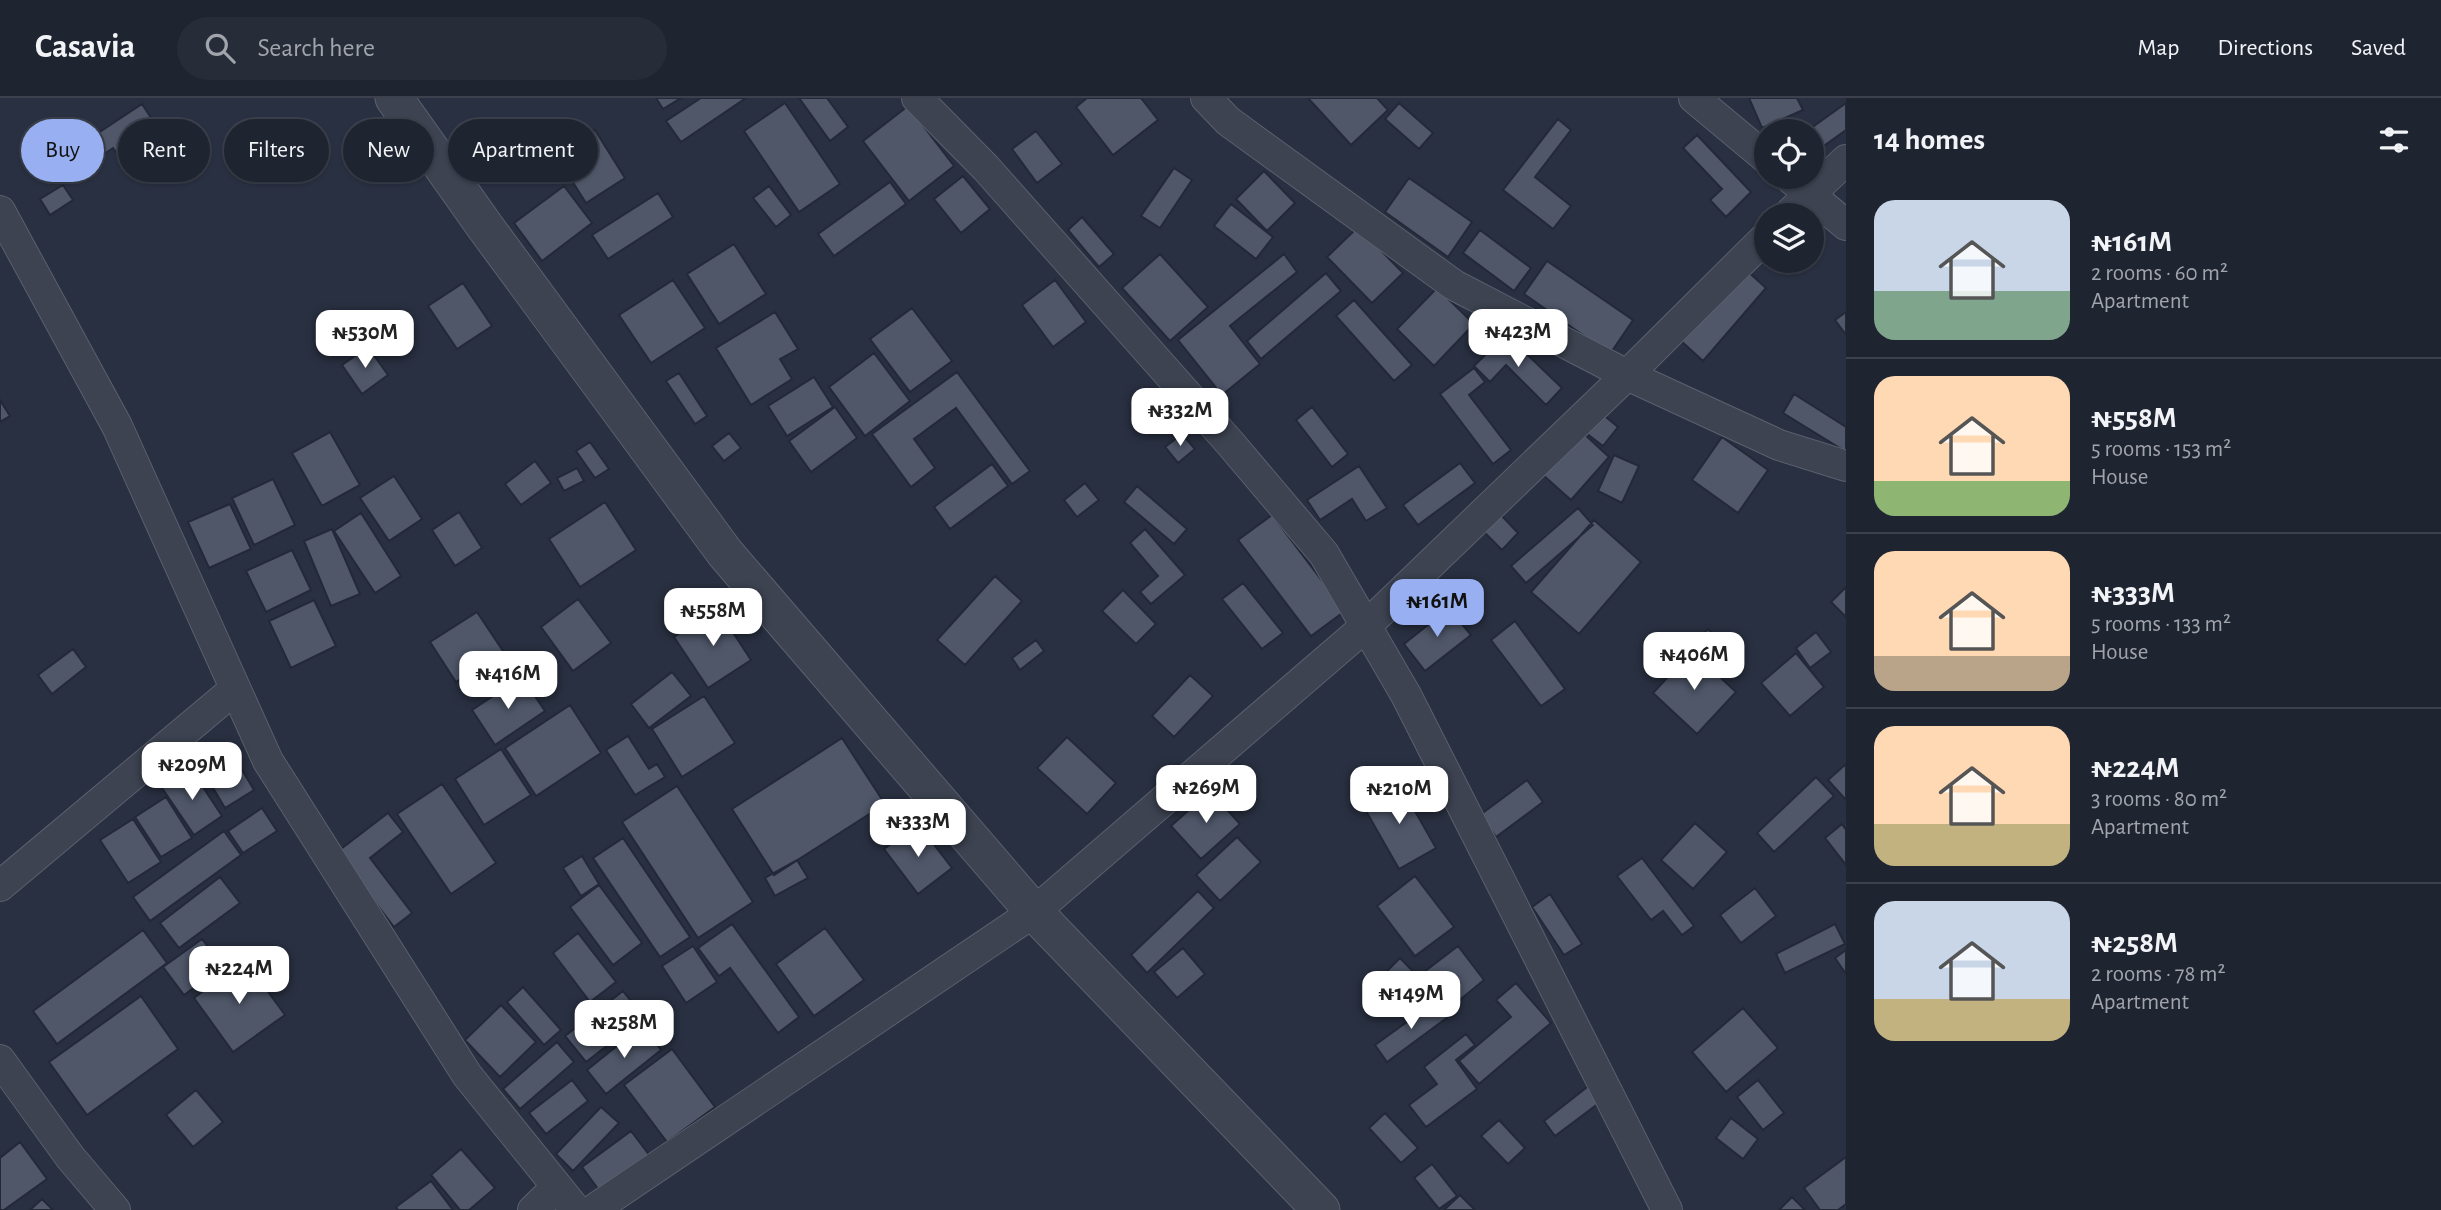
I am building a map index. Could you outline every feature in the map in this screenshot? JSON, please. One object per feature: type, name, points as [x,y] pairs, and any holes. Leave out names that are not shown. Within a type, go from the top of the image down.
[{"type":"street","points":[[917,98],[986,168],[1324,554],[1406,695],[1667,1210]]},
{"type":"street","points":[[1206,98],[1228,121],[1454,285],[1627,375],[1779,445],[1846,466]]},
{"type":"street","points":[[1694,98],[1754,148]]},
{"type":"street","points":[[397,99],[486,228],[726,553],[1034,912],[1321,1210]]},
{"type":"street","points":[[1824,172],[1846,160]]},
{"type":"street","points":[[1804,189],[1846,225]]},
{"type":"street","points":[[0,211],[117,426],[268,761],[467,1075],[576,1210]]},
{"type":"street","points":[[593,1210],[1034,912],[1366,626],[1754,249]]},
{"type":"street","points":[[0,886],[236,689]]},
{"type":"street","points":[[0,1060],[70,1157],[114,1210]]},
{"type":"street","points":[[533,1210],[558,1187]]},
{"type":"building","points":[[656,98],[681,98],[663,109]]},
{"type":"building","points":[[701,98],[746,98],[681,142],[666,121]]},
{"type":"building","points":[[799,98],[827,98],[848,127],[830,141]]},
{"type":"building","points":[[1087,98],[1141,98],[1158,120],[1113,155],[1076,107]]},
{"type":"building","points":[[1308,98],[1377,98],[1388,110],[1351,145]]},
{"type":"building","points":[[1749,98],[1797,98],[1803,110],[1782,119],[1758,119]]},
{"type":"building","points":[[785,103],[840,184],[799,212],[744,131]]},
{"type":"building","points":[[1399,103],[1433,133],[1419,149],[1385,119]]},
{"type":"building","points":[[1846,103],[1846,130],[1824,146],[1824,119]]},
{"type":"building","points":[[142,104],[152,119],[119,119]]},
{"type":"building","points":[[908,106],[954,166],[909,201],[863,141]]},
{"type":"building","points":[[1558,119],[1571,130],[1535,177],[1571,206],[1553,229],[1503,190]]},
{"type":"building","points":[[118,120],[118,155],[113,148],[104,154],[104,129]]},
{"type":"building","points":[[1036,131],[1062,164],[1037,183],[1012,149]]},
{"type":"building","points":[[598,135],[625,178],[586,203],[573,182],[598,182]]},
{"type":"building","points":[[1697,135],[1751,192],[1726,217],[1710,200],[1722,189],[1683,148]]},
{"type":"building","points":[[1174,168],[1192,180],[1160,228],[1141,216]]},
{"type":"building","points":[[1264,171],[1295,203],[1267,231],[1236,199]]},
{"type":"building","points":[[963,176],[990,209],[961,233],[934,199]]},
{"type":"building","points":[[1409,178],[1472,222],[1448,257],[1385,212]]},
{"type":"building","points":[[890,182],[906,204],[834,256],[818,234]]},
{"type":"building","points":[[63,185],[73,200],[50,215],[40,199]]},
{"type":"building","points":[[564,186],[592,223],[542,261],[514,223]]},
{"type":"building","points":[[769,186],[791,215],[776,227],[753,198]]},
{"type":"building","points":[[658,193],[673,217],[608,259],[592,235]]},
{"type":"building","points":[[1231,204],[1273,237],[1256,259],[1214,226]]},
{"type":"building","points":[[1082,217],[1114,254],[1099,267],[1068,230]]},
{"type":"building","points":[[1358,227],[1403,273],[1372,303],[1327,257]]},
{"type":"building","points":[[1480,230],[1531,268],[1514,291],[1463,253]]},
{"type":"building","points":[[734,244],[766,294],[719,324],[687,274]]},
{"type":"building","points":[[1160,254],[1208,307],[1170,341],[1122,288]]},
{"type":"building","points":[[1284,254],[1297,272],[1230,326],[1260,364],[1222,395],[1178,340]]},
{"type":"building","points":[[1547,261],[1633,320],[1610,354],[1524,294]]},
{"type":"building","points":[[1744,268],[1766,288],[1703,361],[1680,340]]},
{"type":"building","points":[[1326,273],[1341,291],[1261,359],[1247,341]]},
{"type":"building","points":[[673,280],[705,328],[651,363],[619,315]]},
{"type":"building","points":[[1055,280],[1086,322],[1053,347],[1022,305]]},
{"type":"building","points":[[463,283],[492,326],[457,349],[428,306]]},
{"type":"building","points":[[1437,288],[1474,324],[1434,366],[1397,329]]},
{"type":"building","points":[[1354,300],[1412,365],[1394,381],[1336,316]]},
{"type":"building","points":[[912,308],[952,361],[910,392],[870,339]]},
{"type":"building","points":[[775,312],[798,349],[780,359],[792,379],[751,405],[716,348]]},
{"type":"building","points":[[1846,312],[1846,335],[1835,320]]},
{"type":"building","points":[[1506,334],[1562,388],[1546,405],[1506,365],[1490,382],[1474,366]]},
{"type":"building","points":[[368,347],[388,375],[362,394],[342,365]]},
{"type":"building","points":[[874,353],[910,401],[865,436],[829,387]]},
{"type":"building","points":[[1474,368],[1485,382],[1469,395],[1511,450],[1493,464],[1440,394]]},
{"type":"building","points":[[957,372],[1030,471],[1012,484],[956,408],[914,439],[935,468],[911,487],[872,434]]},
{"type":"building","points":[[679,373],[707,416],[695,424],[666,381]]},
{"type":"building","points":[[814,377],[833,407],[787,436],[768,406]]},
{"type":"building","points":[[1794,394],[1846,427],[1846,452],[1783,413]]},
{"type":"building","points":[[0,400],[10,416],[0,422]]},
{"type":"building","points":[[835,407],[857,438],[811,472],[789,441]]},
{"type":"building","points":[[1312,407],[1348,454],[1332,467],[1296,420]]},
{"type":"building","points":[[1601,413],[1618,427],[1603,446],[1586,433]]},
{"type":"building","points":[[330,432],[360,485],[322,506],[292,453]]},
{"type":"building","points":[[1582,432],[1609,457],[1571,500],[1543,475]]},
{"type":"building","points":[[729,433],[741,448],[724,461],[712,446]]},
{"type":"building","points":[[1182,434],[1195,449],[1178,463],[1165,447]]},
{"type":"building","points":[[1722,437],[1768,470],[1738,513],[1692,480]]},
{"type":"building","points":[[590,442],[609,469],[595,478],[576,451]]},
{"type":"building","points":[[1614,455],[1639,466],[1622,503],[1598,491]]},
{"type":"building","points":[[535,461],[551,483],[521,505],[505,484]]},
{"type":"building","points":[[1460,463],[1475,483],[1418,525],[1403,505]]},
{"type":"building","points":[[992,464],[1008,486],[950,529],[934,507]]},
{"type":"building","points":[[1359,466],[1387,508],[1366,521],[1352,499],[1320,520],[1307,500]]},
{"type":"building","points":[[577,468],[584,481],[564,491],[557,478]]},
{"type":"building","points":[[394,476],[422,519],[389,541],[360,498]]},
{"type":"building","points":[[273,479],[295,525],[254,545],[232,498]]},
{"type":"building","points":[[1085,483],[1099,500],[1077,517],[1064,500]]},
{"type":"building","points":[[1137,486],[1187,529],[1174,544],[1124,502]]},
{"type":"building","points":[[605,502],[636,550],[580,587],[549,539]]},
{"type":"building","points":[[230,504],[251,549],[209,568],[188,522]]},
{"type":"building","points":[[1578,508],[1593,525],[1526,583],[1511,566]]},
{"type":"building","points":[[459,512],[482,548],[455,566],[432,530]]},
{"type":"building","points":[[361,513],[401,576],[375,593],[334,531]]},
{"type":"building","points":[[1272,515],[1345,611],[1311,636],[1238,540]]},
{"type":"building","points":[[1501,515],[1518,533],[1502,550],[1484,532]]},
{"type":"building","points":[[1594,520],[1641,562],[1579,634],[1531,592]]},
{"type":"building","points":[[332,529],[360,594],[331,606],[304,541]]},
{"type":"building","points":[[1145,529],[1185,575],[1151,604],[1140,592],[1158,576],[1130,543]]},
{"type":"building","points":[[292,550],[311,590],[266,612],[246,571]]},
{"type":"building","points":[[995,576],[1022,601],[965,665],[937,640]]},
{"type":"building","points":[[1243,583],[1283,633],[1262,649],[1222,599]]},
{"type":"building","points":[[1846,587],[1846,617],[1831,602]]},
{"type":"building","points":[[1123,590],[1156,624],[1136,644],[1102,611]]},
{"type":"building","points":[[578,599],[611,643],[573,671],[541,627]]},
{"type":"building","points":[[314,600],[336,646],[291,668],[269,621]]},
{"type":"building","points":[[717,608],[751,660],[708,688],[674,637]]},
{"type":"building","points":[[1449,608],[1471,635],[1425,671],[1404,644]]},
{"type":"building","points":[[477,612],[503,651],[456,682],[430,642]]},
{"type":"building","points":[[1515,621],[1565,689],[1541,706],[1491,640]]},
{"type":"building","points":[[1708,629],[1730,651],[1719,661],[1698,639]]},
{"type":"building","points":[[1816,632],[1831,652],[1810,668],[1796,648]]},
{"type":"building","points":[[1036,640],[1044,651],[1020,670],[1012,658]]},
{"type":"building","points":[[73,649],[86,667],[52,694],[38,675]]},
{"type":"building","points":[[1692,651],[1736,692],[1697,734],[1653,693]]},
{"type":"building","points":[[1796,653],[1824,687],[1790,716],[1761,683]]},
{"type":"building","points":[[672,672],[691,696],[649,728],[631,704]]},
{"type":"building","points":[[1190,675],[1213,696],[1174,737],[1152,716]]},
{"type":"building","points":[[522,677],[545,711],[495,745],[472,710]]},
{"type":"building","points":[[704,696],[735,743],[682,777],[652,729]]},
{"type":"building","points":[[570,705],[601,753],[536,796],[505,748]]},
{"type":"building","points":[[628,736],[649,769],[657,764],[665,777],[635,795],[606,750]]},
{"type":"building","points":[[1067,737],[1116,783],[1087,814],[1037,768]]},
{"type":"building","points":[[842,738],[885,804],[774,875],[732,809]]},
{"type":"building","points":[[229,748],[254,790],[225,808],[200,766]]},
{"type":"building","points":[[501,749],[531,795],[484,825],[455,779]]},
{"type":"building","points":[[1846,764],[1846,800],[1828,780]]},
{"type":"building","points":[[191,769],[222,816],[194,835],[162,788]]},
{"type":"building","points":[[1816,777],[1834,796],[1774,852],[1757,833]]},
{"type":"building","points":[[1527,780],[1543,802],[1496,837],[1480,815]]},
{"type":"building","points":[[1399,783],[1436,848],[1399,869],[1362,804]]},
{"type":"building","points":[[442,784],[496,863],[451,894],[397,814]]},
{"type":"building","points":[[677,786],[753,902],[698,938],[622,822]]},
{"type":"building","points":[[1210,791],[1240,824],[1201,859],[1171,826]]},
{"type":"building","points":[[166,797],[192,838],[161,857],[135,817]]},
{"type":"building","points":[[262,808],[277,831],[243,853],[228,831]]},
{"type":"building","points":[[388,813],[403,832],[370,858],[412,913],[394,927],[337,852]]},
{"type":"building","points":[[133,819],[161,862],[128,883],[100,840]]},
{"type":"building","points":[[1695,823],[1727,852],[1693,889],[1661,860]]},
{"type":"building","points":[[918,824],[952,868],[918,894],[884,849]]},
{"type":"building","points":[[1842,824],[1846,830],[1846,865],[1825,838]]},
{"type":"building","points":[[224,831],[241,855],[150,921],[133,897]]},
{"type":"building","points":[[1237,837],[1261,862],[1220,901],[1196,875]]},
{"type":"building","points":[[623,838],[690,937],[660,957],[593,858]]},
{"type":"building","points":[[582,856],[599,884],[581,896],[563,868]]},
{"type":"building","points":[[1642,858],[1694,926],[1682,935],[1663,911],[1651,920],[1617,876]]},
{"type":"building","points":[[797,860],[808,878],[775,896],[765,878]]},
{"type":"building","points":[[1415,876],[1454,927],[1415,956],[1377,906]]},
{"type":"building","points":[[220,877],[240,903],[179,948],[160,923]]},
{"type":"building","points":[[599,885],[642,943],[613,965],[570,907]]},
{"type":"building","points":[[1755,888],[1776,916],[1741,943],[1720,915]]},
{"type":"building","points":[[1198,891],[1214,908],[1147,973],[1131,955]]},
{"type":"building","points":[[1550,894],[1582,944],[1564,955],[1532,907]]},
{"type":"building","points":[[732,924],[799,1017],[778,1033],[730,968],[719,976],[698,948]]},
{"type":"building","points":[[1835,924],[1845,944],[1785,973],[1776,954]]},
{"type":"building","points":[[825,928],[864,980],[814,1016],[776,964]]},
{"type":"building","points":[[143,930],[167,963],[57,1044],[33,1011]]},
{"type":"building","points":[[578,933],[616,982],[590,1002],[553,953]]},
{"type":"building","points":[[202,939],[223,966],[184,995],[163,967]]},
{"type":"building","points":[[693,946],[717,982],[686,1003],[662,966]]},
{"type":"building","points":[[1458,946],[1484,980],[1451,1007],[1424,972]]},
{"type":"building","points":[[1183,948],[1205,974],[1177,998],[1154,972]]},
{"type":"building","points":[[1846,950],[1846,974],[1835,958]]},
{"type":"building","points":[[1400,958],[1427,986],[1414,999],[1387,971]]},
{"type":"building","points":[[245,960],[285,1015],[233,1052],[194,998]]},
{"type":"building","points":[[1516,983],[1551,1023],[1479,1084],[1459,1061],[1511,1017],[1496,1000]]},
{"type":"building","points":[[523,987],[561,1030],[544,1045],[507,1002]]},
{"type":"building","points":[[623,991],[644,1017],[586,1062],[565,1036]]},
{"type":"building","points":[[141,996],[178,1049],[87,1115],[49,1062]]},
{"type":"building","points":[[1436,1001],[1448,1017],[1387,1062],[1375,1045]]},
{"type":"building","points":[[501,1005],[536,1042],[500,1077],[465,1040]]},
{"type":"building","points":[[1743,1008],[1778,1048],[1726,1092],[1692,1052]]},
{"type":"building","points":[[642,1026],[661,1050],[606,1094],[587,1070]]},
{"type":"building","points":[[1466,1034],[1475,1045],[1456,1060],[1477,1089],[1426,1127],[1409,1105],[1437,1084],[1424,1067]]},
{"type":"building","points":[[557,1042],[574,1062],[520,1109],[503,1089]]},
{"type":"building","points":[[672,1049],[715,1107],[667,1142],[624,1085]]},
{"type":"building","points":[[572,1080],[588,1101],[546,1134],[529,1113]]},
{"type":"building","points":[[1758,1080],[1784,1113],[1763,1130],[1737,1097]]},
{"type":"building","points":[[1591,1084],[1603,1100],[1555,1136],[1544,1121]]},
{"type":"building","points":[[196,1090],[223,1122],[193,1147],[166,1115]]},
{"type":"building","points":[[601,1107],[619,1123],[573,1171],[556,1154]]},
{"type":"building","points":[[1385,1113],[1418,1148],[1401,1163],[1369,1128]]},
{"type":"building","points":[[1731,1118],[1758,1139],[1743,1159],[1716,1138]]},
{"type":"building","points":[[1499,1120],[1525,1148],[1508,1164],[1481,1136]]},
{"type":"building","points":[[631,1131],[650,1156],[601,1193],[582,1167]]},
{"type":"building","points":[[20,1142],[47,1179],[4,1210],[0,1210],[0,1158]]},
{"type":"building","points":[[461,1149],[495,1188],[469,1210],[460,1210],[431,1175]]},
{"type":"building","points":[[1846,1157],[1846,1204],[1838,1210],[1820,1210],[1804,1188]]},
{"type":"building","points":[[1432,1164],[1457,1196],[1439,1209],[1414,1178]]},
{"type":"building","points":[[431,1181],[453,1210],[398,1210],[396,1207]]},
{"type":"building","points":[[1460,1195],[1475,1210],[1444,1210]]},
{"type":"building","points":[[1792,1197],[1805,1210],[1779,1210]]},
{"type":"building","points":[[42,1199],[53,1210],[30,1210]]}]
